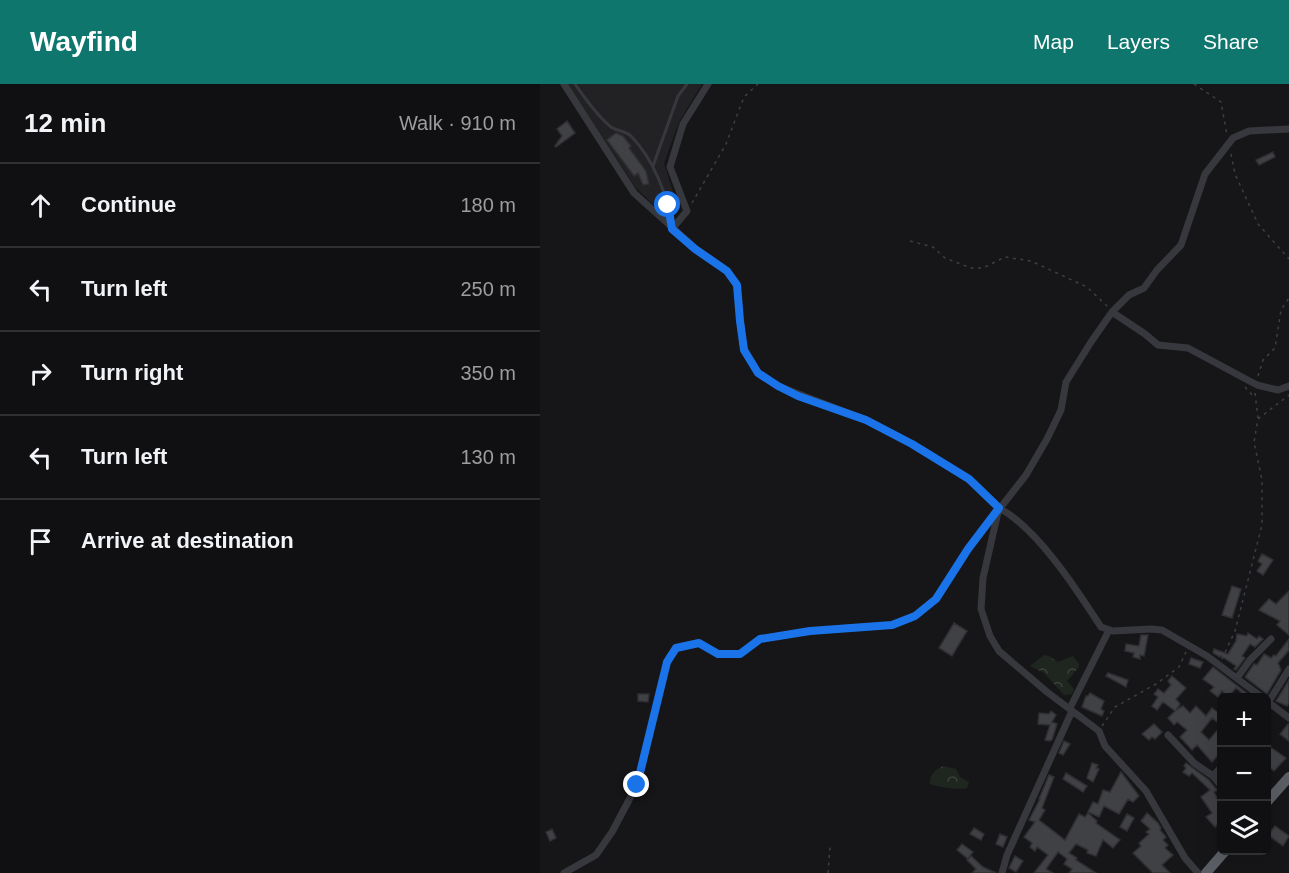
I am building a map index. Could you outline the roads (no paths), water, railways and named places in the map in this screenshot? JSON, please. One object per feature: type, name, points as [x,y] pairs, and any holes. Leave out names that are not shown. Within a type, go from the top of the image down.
[{"type":"highway","points":[[1268,801],[1289,777]]},
{"type":"highway","points":[[1206,873],[1222,855]]},
{"type":"street","points":[[564,84],[634,193],[695,249],[727,271],[737,285],[744,350],[758,373],[788,391],[866,420],[912,444],[969,479],[999,508],[1011,514],[1026,529],[1056,564],[1101,627],[1113,632],[1151,628],[1162,630],[1219,665],[1255,693]]},
{"type":"street","points":[[672,229],[687,211],[670,167],[683,124],[708,84]]},
{"type":"street","points":[[564,873],[596,855],[612,832],[637,785],[667,662],[676,648],[699,643],[718,654],[740,654],[760,639],[810,631],[892,625],[915,616],[936,599],[968,549],[1026,476],[1061,410],[1066,382],[1113,312],[1129,295],[1144,288],[1157,270],[1181,245],[1205,174],[1233,138],[1249,130],[1289,129]]},
{"type":"street","points":[[1113,312],[1158,345],[1188,348],[1257,385],[1278,390],[1289,386]]},
{"type":"street","points":[[999,508],[982,578],[981,609],[990,636],[999,651],[1047,692],[1099,730],[1105,746],[1146,791],[1185,858],[1198,873]]},
{"type":"street","points":[[1002,873],[1007,855],[1071,709],[1109,630]]},
{"type":"street","points":[[1237,678],[1250,660],[1271,639]]},
{"type":"street","points":[[1271,695],[1289,669]]},
{"type":"street","points":[[1271,705],[1289,718]]},
{"type":"street","points":[[1168,735],[1194,763],[1217,782]]},
{"type":"street","points":[[1213,776],[1217,771]]},
{"type":"lane","points":[[575,84],[585,99],[612,128],[630,134],[653,166],[668,205],[672,229]]},
{"type":"lane","points":[[653,166],[678,96],[687,84]]}]
